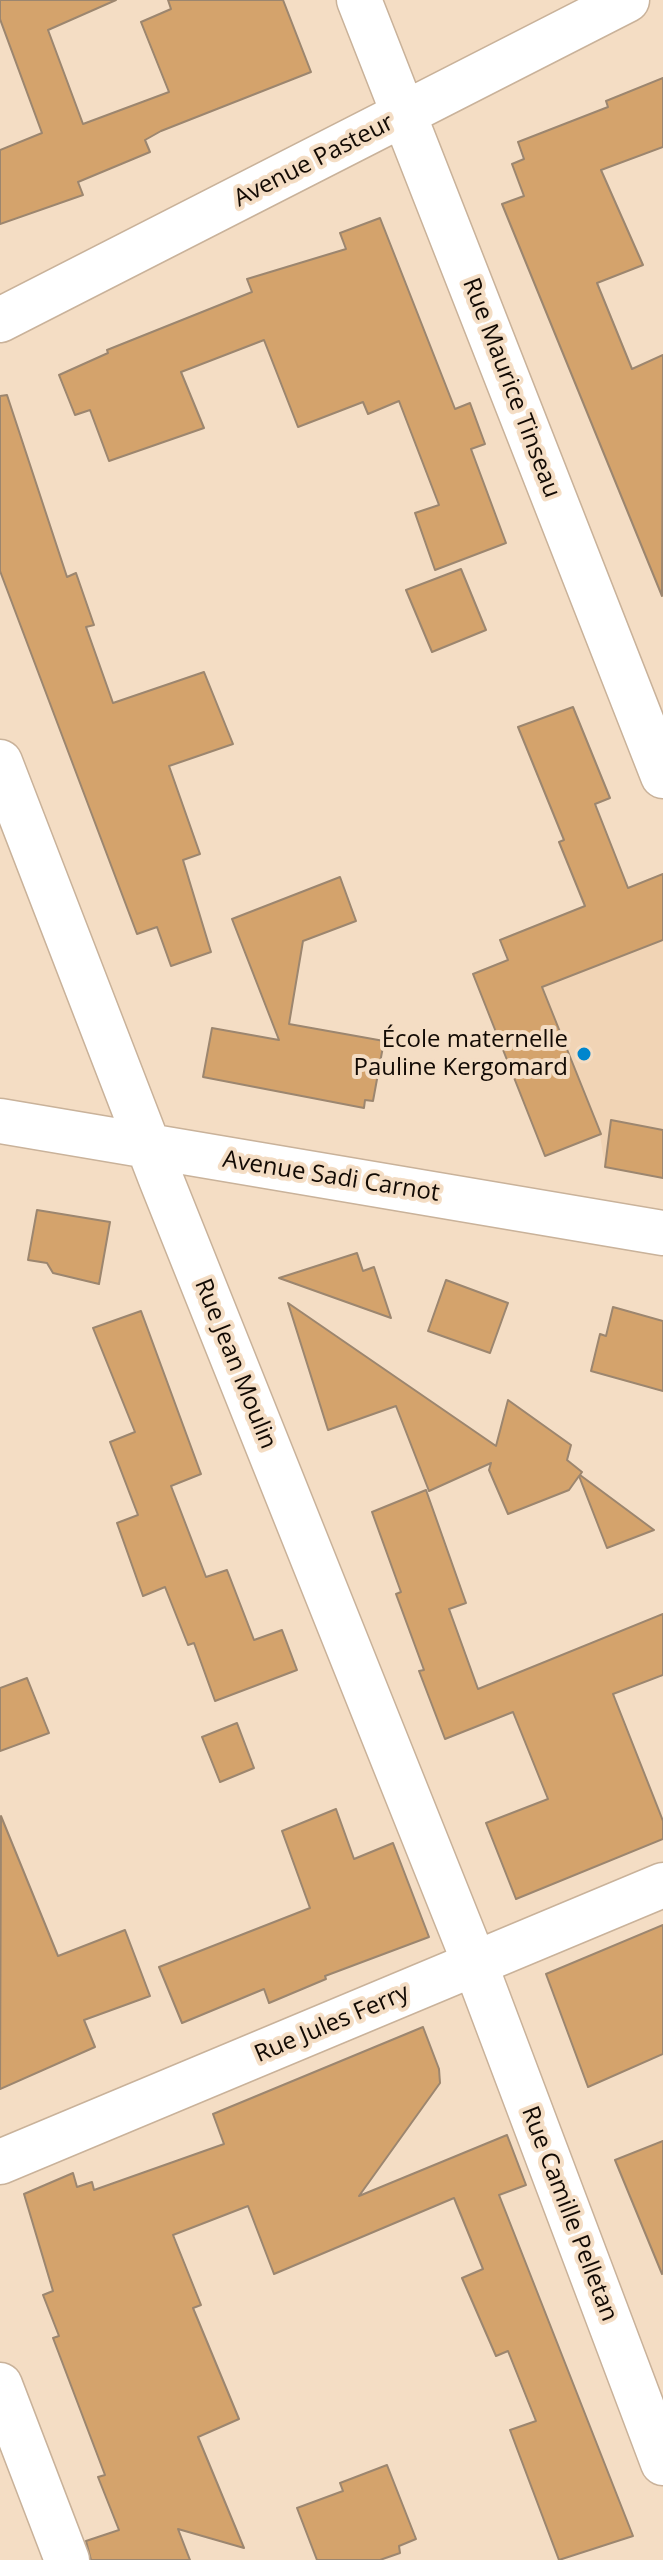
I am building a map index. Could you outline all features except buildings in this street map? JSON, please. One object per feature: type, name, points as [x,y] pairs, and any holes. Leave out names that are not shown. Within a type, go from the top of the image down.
[{"type":"street","name":"Rue Maurice Tinseau","points":[[359,0],[663,776]]},
{"type":"street","name":"Avenue Pasteur","points":[[0,320],[627,0]]},
{"type":"street","name":"Rue Jean Moulin","points":[[0,762],[149,1148],[475,1964]]},
{"type":"street","name":"Avenue Sadi Carnot","points":[[0,1121],[663,1233]]},
{"type":"street","name":"Rue Jules Ferry","points":[[0,2162],[663,1885]]},
{"type":"street","name":"Rue Camille Pelletan","points":[[475,1964],[663,2463]]},
{"type":"street","points":[[0,2385],[67,2560]]},
{"type":"shaded area","name":"École maternelle Pauline Kergomard","points":[[663,874],[663,1178],[605,1167],[600,1135],[545,1156],[473,974],[508,960],[500,940]]},
{"type":"place","name":"École maternelle Pauline Kergomard","points":[[584,1054]]}]
